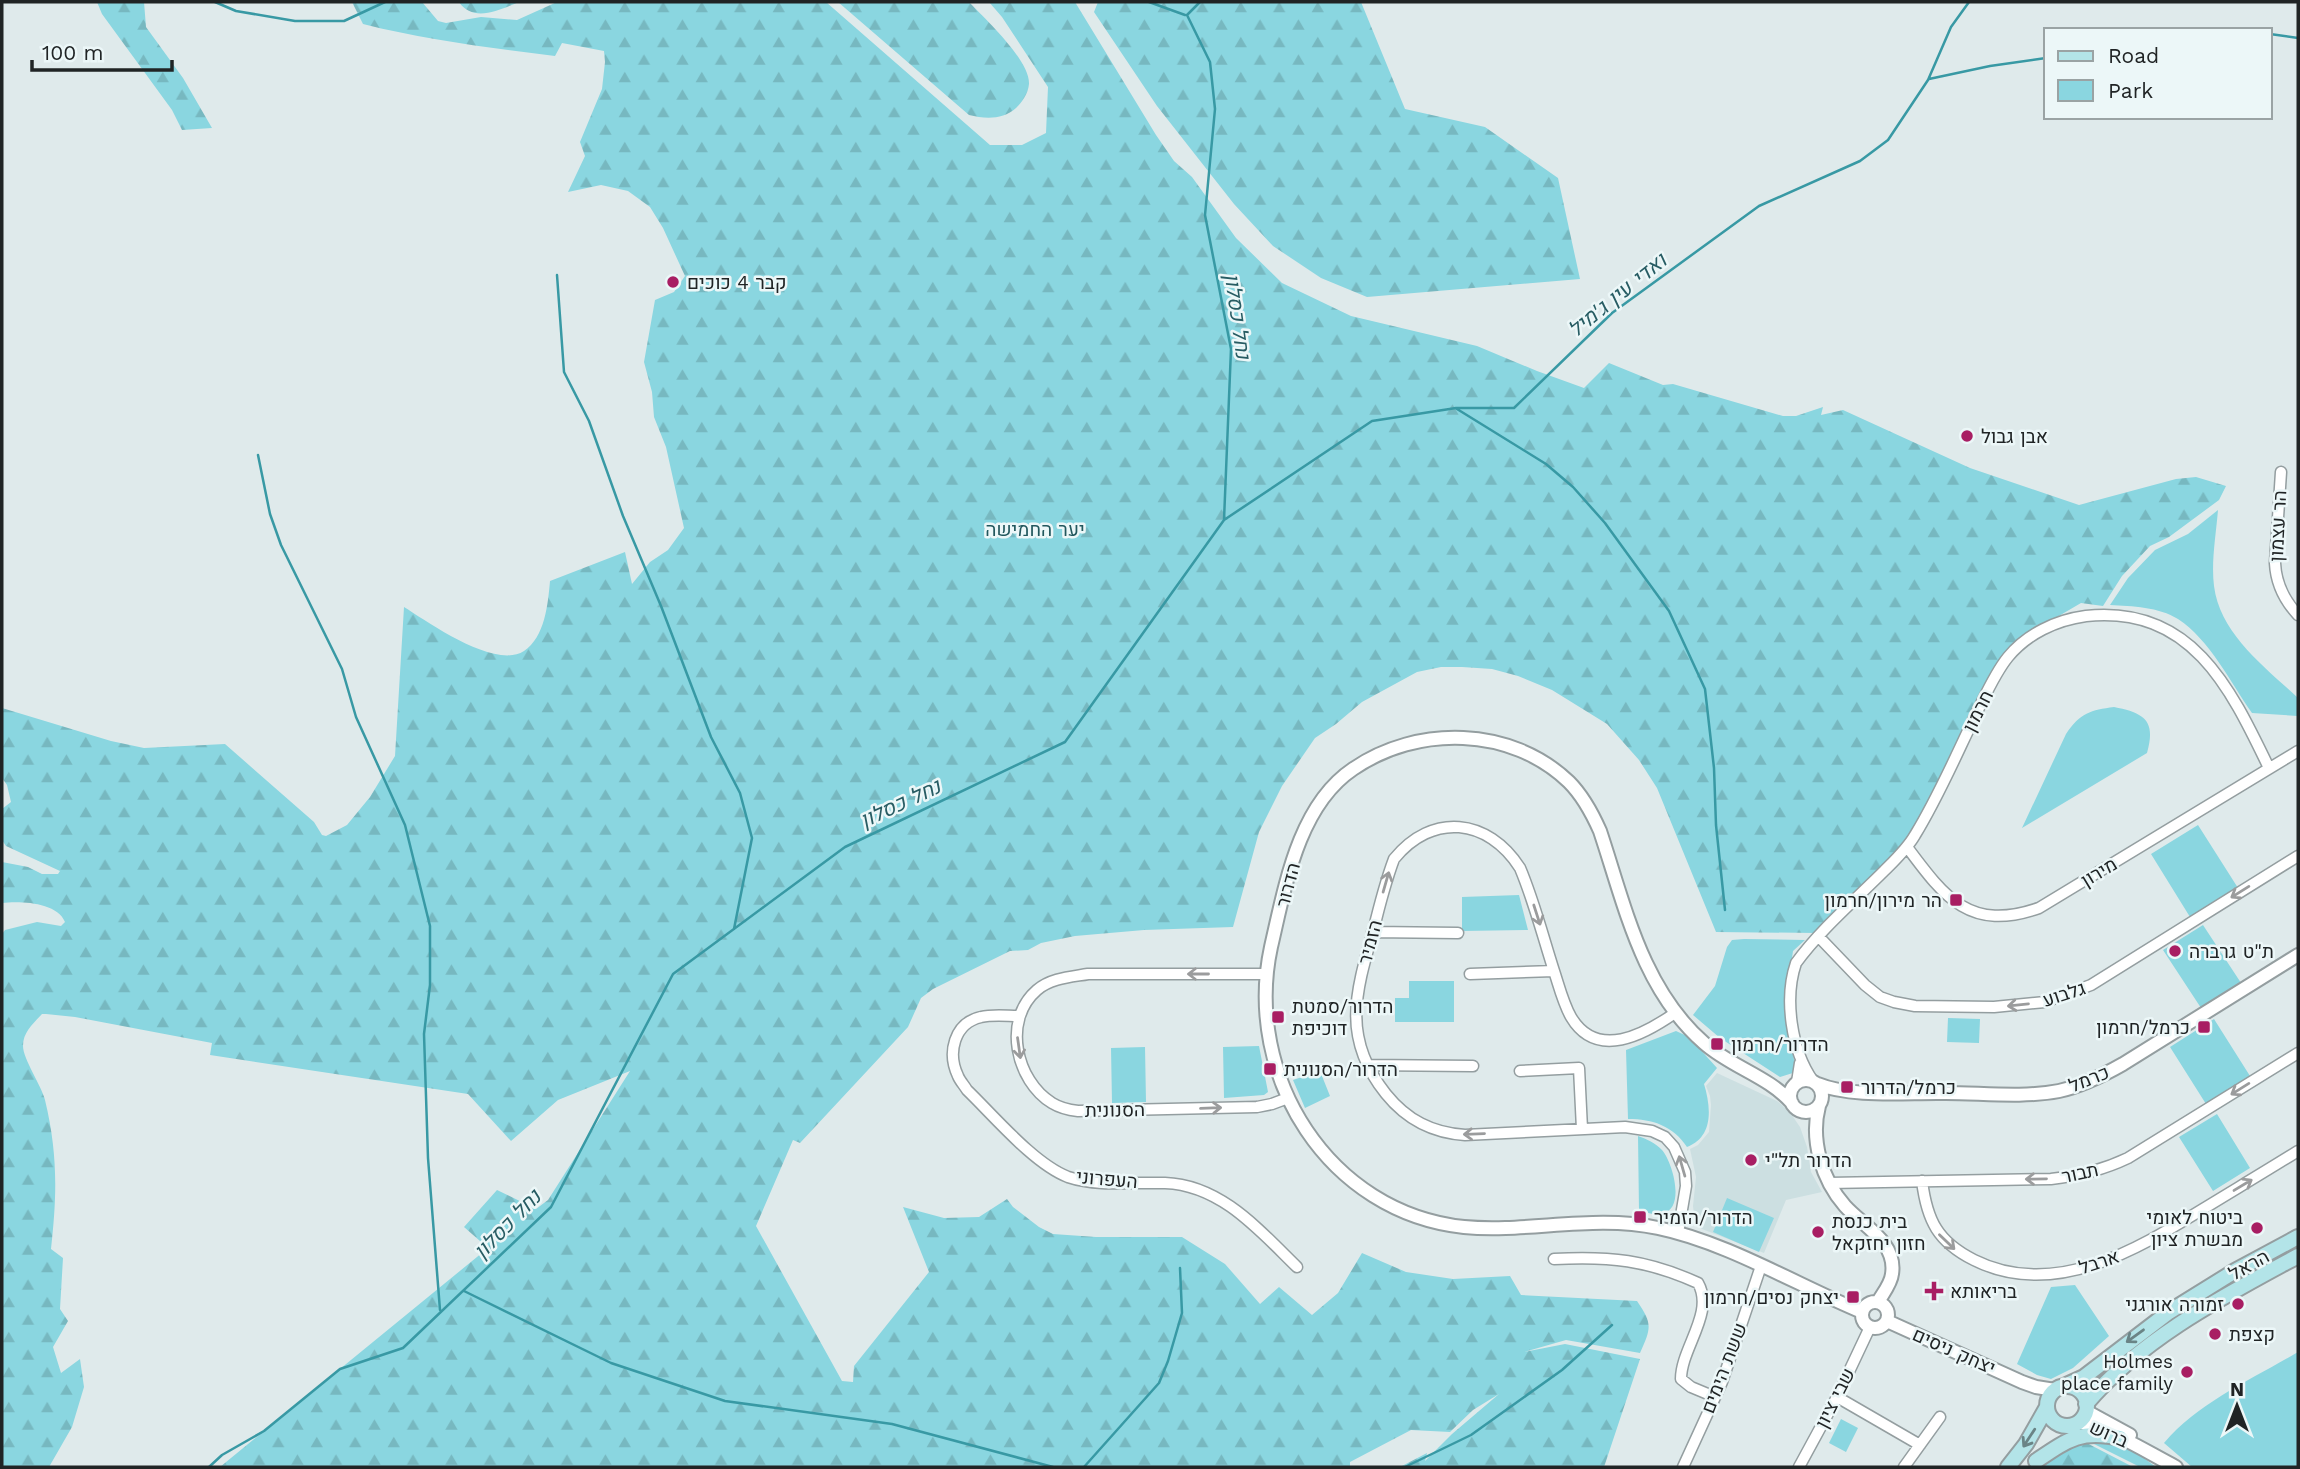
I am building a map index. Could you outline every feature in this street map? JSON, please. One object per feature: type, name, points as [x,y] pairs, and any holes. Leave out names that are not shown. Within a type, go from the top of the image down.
[{"type":"main road","name":"הראל","points":[[2059,1389],[2084,1377],[2169,1312],[2235,1271],[2298,1237]]},
{"type":"main road","name":"הראל","points":[[2033,1464],[2115,1373],[2174,1329],[2298,1256]]},
{"type":"main road","points":[[2008,1467],[2026,1444],[2047,1406],[2059,1389],[2075,1388],[2084,1397],[2079,1415],[2060,1425],[2051,1418],[2047,1406]]},
{"type":"main road","points":[[2033,1464],[2071,1439],[2087,1434],[2120,1438]]},
{"type":"street","name":"הר עצמון","points":[[2281,471],[2276,577],[2289,605],[2298,615]]},
{"type":"street","name":"חרמון","points":[[1796,1084],[1800,1059],[1789,1004],[1790,979],[1796,963],[1907,847],[2006,660],[2037,632],[2066,620],[2098,615],[2146,621],[2178,635],[2203,656],[2216,673],[2249,727],[2269,768]]},
{"type":"street","name":"הדרור","points":[[1761,1266],[1657,1227],[1607,1223],[1466,1227],[1417,1216],[1375,1196],[1342,1172],[1319,1149],[1304,1129],[1288,1098],[1266,1023],[1266,974],[1294,858],[1316,808],[1331,788],[1370,757],[1418,741],[1472,738],[1497,742],[1535,757],[1569,782],[1583,799],[1600,831],[1637,943],[1655,983],[1675,1013],[1684,1025],[1719,1055],[1775,1086],[1795,1107]]},
{"type":"street","name":"מירון","points":[[1907,847],[1936,886],[1972,912],[2004,917],[2030,911],[2298,751]]},
{"type":"street","name":"הזמיר","points":[[1675,1013],[1640,1035],[1628,1039],[1600,1039],[1586,1034],[1577,1026],[1569,1015],[1520,868],[1511,854],[1485,833],[1467,828],[1435,828],[1404,848],[1394,859],[1372,932],[1355,1009],[1355,1028],[1366,1065],[1379,1085],[1402,1112],[1415,1122],[1445,1133],[1465,1135],[1639,1128],[1659,1134],[1674,1147],[1681,1158],[1686,1179],[1678,1233]]},
{"type":"street","name":"גלבוע","points":[[1819,937],[1865,985],[1880,997],[1894,1002],[1915,1006],[1993,1007],[2045,1002],[2091,985],[2298,856]]},
{"type":"street","points":[[1372,932],[1458,933]]},
{"type":"street","name":"כרמל","points":[[1820,1105],[1832,1094],[1847,1091],[2020,1094],[2073,1088],[2114,1069],[2298,956]]},
{"type":"street","points":[[1470,974],[1555,971]]},
{"type":"street","points":[[1020,1016],[1037,990],[1064,978],[1088,974],[1266,974]]},
{"type":"street","name":"הסנונית","points":[[1020,1016],[1017,1044],[1024,1069],[1040,1094],[1053,1104],[1066,1109],[1078,1111],[1257,1107],[1288,1098]]},
{"type":"street","name":"העפרוני","points":[[1020,1016],[980,1017],[967,1023],[958,1032],[953,1044],[953,1061],[967,1090],[1039,1159],[1069,1177],[1105,1182],[1167,1183],[1199,1188],[1230,1206],[1297,1267]]},
{"type":"street","name":"תבור","points":[[1829,1182],[2051,1179],[2109,1167],[2298,1053]]},
{"type":"street","name":"חרמון","points":[[1800,1059],[1815,1083]]},
{"type":"street","points":[[1366,1065],[1473,1066]]},
{"type":"street","points":[[1520,1071],[1579,1068],[1582,1129]]},
{"type":"street","points":[[1775,1086],[1807,1080],[1815,1083],[1822,1091],[1815,1133],[1829,1182],[1844,1205],[1884,1242],[1891,1256],[1891,1278],[1878,1302]]},
{"type":"street","name":"כרמל","points":[[1815,1083],[1847,1091]]},
{"type":"street","points":[[1796,1084],[1790,1093],[1795,1107],[1815,1133]]},
{"type":"street","points":[[1795,1107],[1808,1112],[1820,1105]]},
{"type":"street","name":"ארבל","points":[[1922,1181],[1931,1222],[1948,1244],[1959,1253],[1998,1270],[2038,1275],[2061,1273],[2106,1261],[2145,1244],[2298,1151]]},
{"type":"street","points":[[1554,1259],[1585,1257],[1630,1260],[1698,1283],[1703,1294],[1703,1303],[1687,1348],[1681,1379],[1691,1387],[1714,1397]]},
{"type":"street","points":[[1761,1266],[1862,1312]]},
{"type":"street","name":"ששת הימים","points":[[1683,1467],[1714,1397],[1761,1266]]},
{"type":"street","points":[[1878,1302],[1887,1309],[1887,1321],[1880,1328],[1870,1328],[1864,1323],[1862,1312],[1868,1304],[1878,1302]]},
{"type":"street","name":"יצחק ניסים","points":[[1887,1321],[2036,1387],[2059,1389]]},
{"type":"street","name":"שבי ציון","points":[[1799,1467],[1870,1328]]},
{"type":"street","name":"יצחק ניסים","points":[[2022,1381],[2040,1395],[2047,1406]]},
{"type":"street","points":[[1837,1397],[1920,1445]]},
{"type":"street","name":"ברוש","points":[[2079,1415],[2092,1425],[2176,1467]]},
{"type":"street","name":"ברוש","points":[[2079,1415],[2119,1428],[2176,1467]]},
{"type":"street","points":[[1904,1467],[1940,1417]]},
{"type":"shaded area","name":"הדרור תל\"י","points":[[1717,1073],[1777,1101],[1789,1111],[1800,1127],[1811,1172],[1822,1192],[1786,1200],[1764,1253],[1702,1229],[1694,1215],[1696,1177],[1690,1149],[1698,1145],[1709,1132],[1711,1105],[1706,1086]]},
{"type":"green space","points":[[97,2],[144,2],[146,27],[183,78],[212,128],[182,130],[172,110],[102,14]]},
{"type":"green space","name":"יער החמישה","points":[[352,2],[422,2],[438,21],[446,23],[481,17],[517,20],[557,2],[826,2],[990,145],[1022,145],[1046,133],[1048,87],[1002,17],[989,2],[1075,2],[1156,135],[1174,161],[1192,177],[1236,238],[1282,283],[1351,316],[1477,346],[1584,388],[1609,363],[1663,385],[1673,384],[1783,416],[1796,416],[1823,407],[1821,415],[1843,410],[1970,468],[2079,505],[2176,479],[2196,477],[2226,486],[2219,500],[2169,537],[2150,546],[2122,576],[2103,606],[2081,603],[2040,627],[2007,660],[1907,849],[1816,933],[1716,932],[1657,788],[1639,760],[1607,724],[1552,690],[1518,676],[1492,669],[1462,667],[1441,667],[1417,672],[1362,702],[1315,738],[1282,786],[1259,832],[1233,927],[1144,930],[1075,936],[1041,943],[1028,950],[1010,951],[933,989],[921,998],[908,1027],[800,1143],[793,1140],[756,1226],[842,1381],[853,1382],[854,1366],[929,1272],[903,1207],[944,1218],[979,1217],[1007,1199],[1039,1227],[1053,1234],[1182,1237],[1225,1264],[1260,1304],[1279,1287],[1312,1315],[1338,1293],[1362,1253],[1406,1272],[1453,1279],[1510,1276],[1521,1295],[1637,1301],[1649,1326],[1640,1353],[1566,1340],[1524,1352],[1565,1344],[1640,1359],[1604,1467],[1400,1467],[1427,1453],[1425,1461],[1499,1394],[1473,1410],[1450,1432],[1411,1430],[1350,1462],[1350,1467],[220,1467],[488,1248],[464,1227],[497,1190],[536,1209],[548,1200],[630,1071],[558,1100],[511,1141],[468,1094],[210,1055],[212,1043],[75,1017],[42,1014],[27,1032],[23,1046],[45,1100],[54,1157],[55,1192],[51,1249],[63,1258],[60,1309],[68,1321],[53,1347],[61,1373],[80,1359],[84,1387],[72,1427],[49,1467],[2,1467],[2,934],[5,930],[37,922],[61,926],[65,922],[54,910],[37,904],[2,903],[2,862],[28,867],[42,874],[58,874],[60,871],[6,846],[2,840],[2,809],[11,802],[7,785],[2,778],[2,708],[111,741],[144,748],[225,744],[314,822],[322,835],[326,836],[347,825],[370,797],[395,756],[404,607],[462,642],[496,654],[512,655],[524,651],[537,637],[544,619],[550,581],[625,552],[632,584],[650,562],[668,550],[684,528],[666,447],[654,417],[652,392],[644,362],[655,300],[674,292],[685,276],[650,207],[628,191],[601,185],[568,192],[585,156],[580,142],[602,89],[604,51],[562,43],[555,56],[411,35],[363,24]]},
{"type":"green space","points":[[459,2],[519,2],[495,11],[479,13],[472,12]]},
{"type":"green space","points":[[838,2],[969,2],[1005,40],[1022,63],[1029,84],[1026,94],[1016,108],[1000,117],[969,115]]},
{"type":"green space","points":[[1098,2],[1361,2],[1405,109],[1485,127],[1558,178],[1580,279],[1367,297],[1321,278],[1273,246],[1234,204],[1157,106],[1094,12]]},
{"type":"green space","points":[[2218,510],[2213,568],[2218,603],[2225,620],[2246,649],[2298,698],[2298,716],[2252,713],[2210,650],[2178,619],[2154,610],[2110,605],[2128,578],[2155,550],[2188,534]]},
{"type":"green space","points":[[2114,707],[2134,712],[2146,720],[2150,733],[2147,753],[2022,828],[2071,727],[2087,714]]},
{"type":"green space","points":[[2198,825],[2238,888],[2190,917],[2151,854]]},
{"type":"green space","points":[[1519,895],[1528,930],[1462,931],[1462,897]]},
{"type":"green space","points":[[2203,925],[2243,986],[2203,1011],[2163,950]]},
{"type":"green space","points":[[1732,940],[1805,940],[1793,951],[1785,1005],[1796,1072],[1780,1077],[1720,1038],[1693,1015],[1715,986],[1727,947]]},
{"type":"green space","points":[[1409,981],[1454,981],[1454,1022],[1395,1022],[1395,998],[1409,998]]},
{"type":"green space","points":[[1948,1018],[1980,1019],[1979,1043],[1947,1042]]},
{"type":"green space","points":[[2214,1019],[2250,1076],[2206,1104],[2170,1047]]},
{"type":"green space","points":[[1676,1031],[1689,1037],[1717,1068],[1704,1084],[1709,1111],[1706,1129],[1696,1142],[1687,1147],[1662,1125],[1646,1120],[1628,1119],[1626,1050]]},
{"type":"green space","points":[[1259,1046],[1268,1092],[1264,1095],[1224,1098],[1223,1047]]},
{"type":"green space","points":[[1145,1047],[1146,1102],[1112,1103],[1111,1048]]},
{"type":"green space","points":[[1320,1071],[1330,1096],[1305,1108],[1293,1080]]},
{"type":"green space","points":[[2217,1114],[2250,1168],[2213,1191],[2179,1137]]},
{"type":"green space","points":[[1638,1136],[1662,1150],[1670,1165],[1675,1185],[1674,1204],[1662,1214],[1639,1211]]},
{"type":"green space","points":[[1727,1198],[1774,1218],[1759,1252],[1713,1232]]},
{"type":"green space","points":[[2075,1285],[2109,1336],[2073,1368],[2051,1379],[2017,1364],[2051,1287]]},
{"type":"green space","points":[[2298,1352],[2298,1467],[2192,1467],[2164,1443],[2178,1428],[2210,1403]]},
{"type":"green space","points":[[1841,1419],[1858,1428],[1846,1452],[1829,1443]]},
{"type":"green space","points":[[2082,1438],[2126,1445],[2156,1467],[2140,1467]]},
{"type":"green space","points":[[2081,1440],[2133,1467],[2042,1467],[2048,1459]]},
{"type":"waterway","points":[[215,2],[236,11],[295,21],[344,21],[385,2]]},
{"type":"waterway","points":[[1149,2],[1185,15]]},
{"type":"waterway","name":"נחל כסלון","points":[[209,1467],[222,1455],[264,1431],[340,1369],[403,1348],[551,1207],[673,974],[845,847],[1065,742],[1224,520],[1231,349],[1205,215],[1215,109],[1210,62],[1187,15],[1200,2]]},
{"type":"waterway","name":"ואדי עין ג'מיל","points":[[1224,520],[1372,421],[1456,408],[1514,408],[1612,313],[1759,206],[1860,161],[1888,140],[1928,80],[1951,27],[1969,2]]},
{"type":"waterway","points":[[2272,34],[2298,38]]},
{"type":"waterway","points":[[1929,79],[2044,58]]},
{"type":"waterway","points":[[557,275],[564,372],[589,421],[623,516],[711,737],[740,793],[752,838],[734,929]]},
{"type":"waterway","points":[[1457,409],[1546,464],[1573,487],[1605,523],[1669,611],[1705,689],[1725,910]]},
{"type":"waterway","points":[[258,455],[270,514],[281,545],[342,669],[356,717],[405,825],[430,926],[430,985],[424,1034],[428,1158],[440,1310]]},
{"type":"waterway","points":[[1084,1467],[1159,1383],[1182,1313],[1180,1268]]},
{"type":"waterway","points":[[464,1291],[611,1363],[725,1401],[892,1424],[1053,1467]]},
{"type":"waterway","points":[[1405,1467],[1471,1435],[1562,1370],[1612,1325]]},
{"type":"place","name":"קבר 4 כוכים","points":[[673,282]]},
{"type":"place","name":"אבן גבול","points":[[1967,436]]},
{"type":"place","name":"הר מירון/חרמון","points":[[1956,900]]},
{"type":"place","name":"ת\"ט גרברה","points":[[2175,951]]},
{"type":"place","name":"הדרור/סמטת דוכיפת","points":[[1278,1017]]},
{"type":"place","name":"כרמל/חרמון","points":[[2204,1027]]},
{"type":"place","name":"הדרור/חרמון","points":[[1717,1044]]},
{"type":"place","name":"הדרור/הסנונית","points":[[1270,1069]]},
{"type":"place","name":"כרמל/הדרור","points":[[1847,1087]]},
{"type":"place","name":"הדרור תל\"י","points":[[1751,1160]]},
{"type":"place","name":"הדרור/הזמיר","points":[[1640,1217]]},
{"type":"place","name":"ביטוח לאומי מבשרת ציון","points":[[2257,1228]]},
{"type":"place","name":"בית כנסת חזון יחזקאל","points":[[1818,1232]]},
{"type":"place","name":"בריאותא","points":[[1934,1291]]},
{"type":"place","name":"יצחק נסים/חרמון","points":[[1853,1297]]},
{"type":"place","name":"זמורה אורגני","points":[[2238,1304]]},
{"type":"place","name":"קצפת","points":[[2215,1334]]},
{"type":"place","name":"Holmes place family","points":[[2187,1372]]}]
